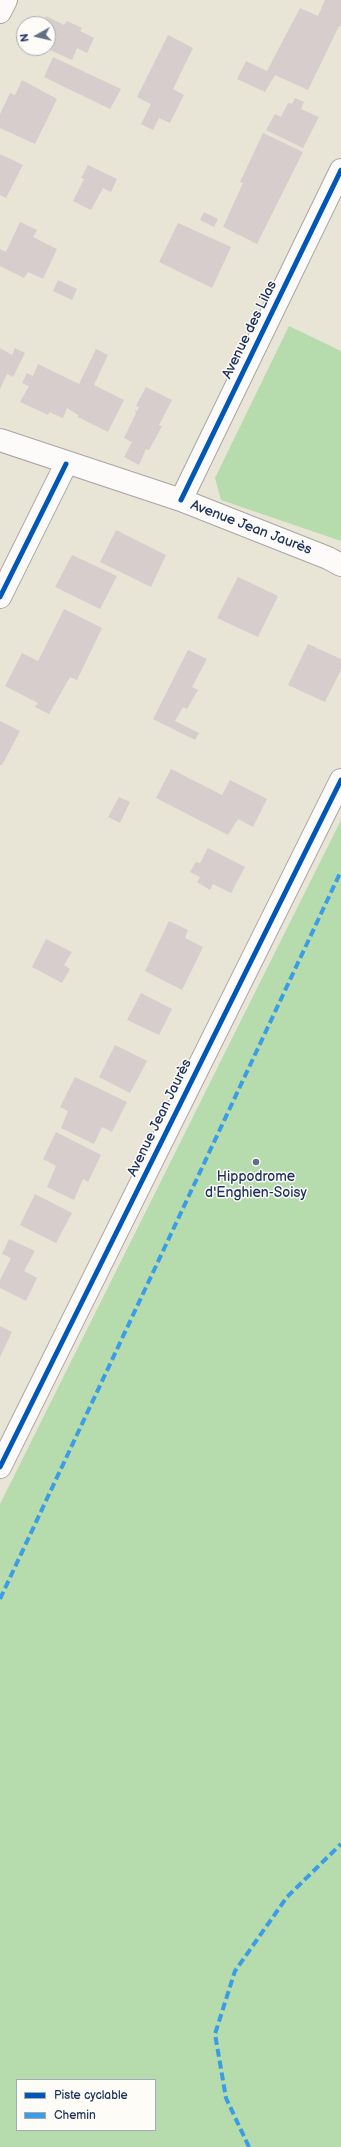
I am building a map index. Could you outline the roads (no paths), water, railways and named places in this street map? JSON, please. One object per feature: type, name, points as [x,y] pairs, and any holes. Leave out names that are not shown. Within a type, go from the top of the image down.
[{"type":"street","points":[[0,12],[6,0]]},
{"type":"street","name":"Avenue des Lilas","points":[[181,500],[341,170]]},
{"type":"street","name":"Avenue Jean Jaurès","points":[[0,440],[66,464],[181,500],[328,558],[341,565]]},
{"type":"street","points":[[0,597],[66,464]]},
{"type":"street","name":"Avenue Jean Jaurès","points":[[0,1467],[341,780]]},
{"type":"place","name":"Hippodrome d'Enghien-Soisy","points":[[256,1162]]}]
